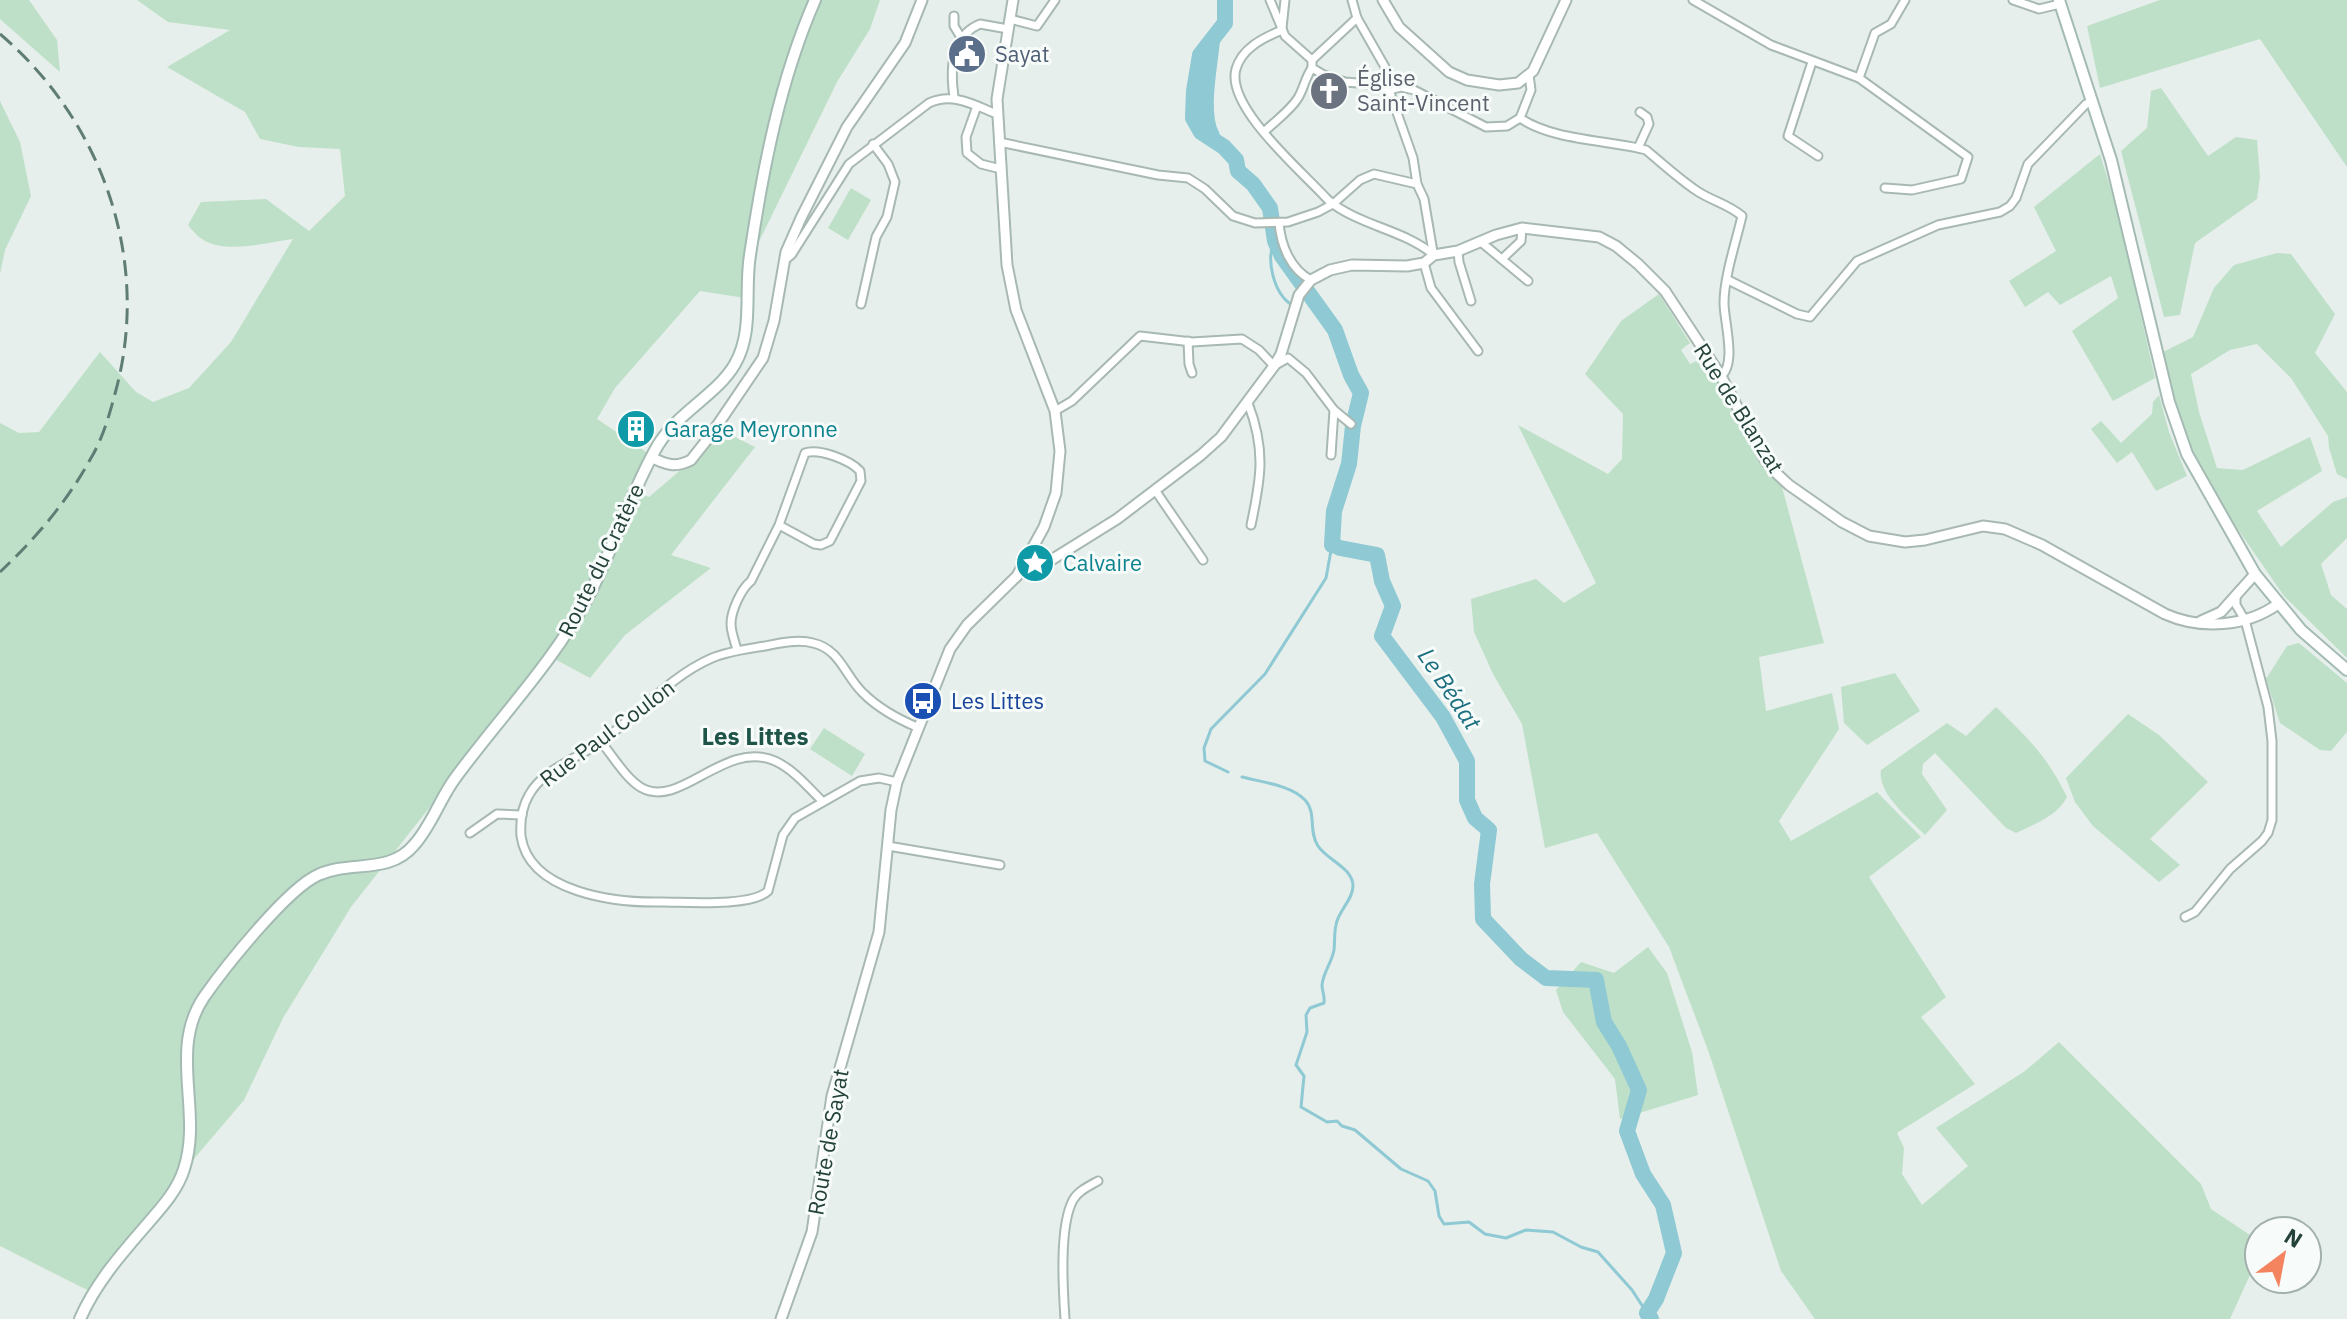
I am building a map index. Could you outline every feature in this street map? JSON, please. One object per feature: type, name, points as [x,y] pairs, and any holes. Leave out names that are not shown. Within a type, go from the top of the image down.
[{"type":"main road","name":"Route du Cratère","points":[[80,1319],[95,1290],[165,1203],[184,1171],[189,1130],[187,1040],[194,1015],[207,993],[299,887],[331,870],[387,863],[405,854],[415,844],[454,780],[563,639],[595,584],[651,457],[664,436],[682,414],[730,372],[743,346],[750,253],[779,106],[795,49],[815,0]]},
{"type":"main road","points":[[2059,2],[2093,101],[2126,216],[2177,428],[2197,475],[2255,574],[2278,604],[2314,643],[2347,670]]},
{"type":"street","points":[[651,457],[671,466],[691,460],[754,374],[769,342],[784,261],[793,235],[835,149],[905,43],[922,0]]},
{"type":"street","points":[[1013,0],[998,85],[997,114],[1011,291],[1055,411],[1060,451],[1056,493],[1049,517],[1021,571],[1032,572],[1107,526],[1221,437],[1274,366],[1300,293],[1310,282],[1330,270],[1352,265],[1407,266],[1424,263],[1434,255]]},
{"type":"street","points":[[954,97],[953,59],[969,29],[980,24],[1037,26],[1055,0]]},
{"type":"street","points":[[1270,0],[1285,36],[1312,64],[1334,79],[1389,90],[1401,87],[1414,90],[1486,127],[1507,126],[1520,118],[1531,90],[1529,75]]},
{"type":"street","points":[[1282,30],[1285,0]]},
{"type":"street","points":[[1352,0],[1357,18],[1385,67],[1389,90],[1424,199],[1434,255]]},
{"type":"street","points":[[1383,0],[1390,15],[1407,36],[1458,77],[1510,85],[1529,75],[1536,67],[1566,0]]},
{"type":"street","points":[[1693,0],[1771,45],[1859,78],[1968,157],[1961,179],[1912,190],[1885,188]]},
{"type":"street","points":[[1859,78],[1875,33],[1891,24],[1905,0]]},
{"type":"street","points":[[2013,0],[2039,9],[2059,2]]},
{"type":"street","points":[[954,16],[954,26],[962,39]]},
{"type":"street","points":[[1264,132],[1293,106],[1312,64],[1357,18]]},
{"type":"street","points":[[1282,30],[1250,47],[1239,61],[1235,72],[1240,97],[1264,132],[1333,204],[1348,214],[1422,245],[1434,255]]},
{"type":"street","points":[[1812,62],[1788,136],[1818,156]]},
{"type":"street","points":[[784,261],[792,254],[849,164],[929,103],[941,97],[954,97],[997,114]]},
{"type":"street","points":[[1728,280],[1797,314],[1810,317],[1848,270],[1862,258],[1938,225],[2000,212],[2010,206],[2028,164],[2086,104],[2093,101]]},
{"type":"street","points":[[977,106],[966,137],[967,153],[981,164],[1001,169]]},
{"type":"street","points":[[1638,148],[1649,124],[1647,117],[1640,112]]},
{"type":"street","points":[[1520,118],[1534,128],[1554,134],[1646,150],[1695,189],[1710,199],[1729,205],[1742,216],[1724,300],[1728,363],[1726,372],[1721,376]]},
{"type":"street","points":[[999,142],[1158,175],[1188,178],[1205,189],[1233,216],[1245,221],[1275,223],[1301,218],[1333,204],[1360,180],[1374,174],[1417,184]]},
{"type":"street","points":[[861,304],[876,237],[887,217],[895,182],[888,164],[873,144]]},
{"type":"street","points":[[1275,223],[1286,252],[1298,271],[1310,282]]},
{"type":"street","points":[[1502,259],[1521,241],[1522,228]]},
{"type":"street","name":"Rue de Blanzat","points":[[1434,255],[1458,251],[1522,228],[1594,236],[1616,246],[1665,291],[1721,376],[1764,458],[1775,472],[1855,530],[1869,536],[1905,542],[1975,527],[2005,529],[2042,545],[2165,614],[2194,622],[2208,624],[2245,620],[2264,614],[2278,604]]},
{"type":"street","points":[[1481,242],[1528,281]]},
{"type":"street","points":[[1458,251],[1471,301]]},
{"type":"street","points":[[1424,263],[1431,288],[1478,351]]},
{"type":"street","points":[[1055,411],[1072,401],[1140,336],[1188,341],[1242,339],[1259,350],[1274,366]]},
{"type":"street","points":[[1284,340],[1288,358],[1306,373],[1334,410],[1351,424]]},
{"type":"street","points":[[1188,341],[1192,373]]},
{"type":"street","points":[[1274,366],[1288,358]]},
{"type":"street","points":[[1248,403],[1260,441],[1262,464],[1251,525]]},
{"type":"street","points":[[1331,455],[1334,410]]},
{"type":"street","points":[[737,650],[732,617],[779,525],[805,453],[814,451],[850,463],[860,471],[861,481],[830,541],[814,544],[779,525]]},
{"type":"street","points":[[1155,490],[1203,560]]},
{"type":"street","name":"Route de Sayat","points":[[781,1319],[812,1232],[832,1096],[881,920],[892,803],[897,782],[958,637],[1021,571]]},
{"type":"street","points":[[2194,622],[2221,612],[2255,574]]},
{"type":"street","points":[[2185,917],[2195,912],[2230,869],[2262,841],[2271,825],[2270,715],[2245,620],[2236,605],[2236,595]]},
{"type":"street","name":"Rue Paul Coulon","points":[[522,815],[529,795],[541,779],[601,742],[692,669],[737,650],[802,641],[820,645],[837,657],[866,696],[919,728]]},
{"type":"street","points":[[601,742],[636,784],[651,791],[672,789],[732,759],[751,756],[763,757],[786,767],[822,801]]},
{"type":"street","points":[[470,833],[497,814],[522,815],[522,841],[530,859],[541,873],[564,886],[606,896],[656,902],[746,900],[761,897],[768,891],[787,826],[795,818],[860,781],[879,778],[897,782]]},
{"type":"street","points":[[888,846],[1000,865]]},
{"type":"street","points":[[1065,1319],[1063,1268],[1068,1216],[1076,1197],[1098,1181]]},
{"type":"green space","points":[[0,0],[29,0],[57,40],[60,72],[0,19]]},
{"type":"green space","points":[[137,0],[880,0],[870,29],[837,82],[750,260],[745,298],[700,291],[615,388],[597,419],[649,454],[627,489],[649,497],[725,432],[755,447],[671,555],[711,568],[625,635],[590,678],[549,656],[351,907],[283,1018],[244,1100],[182,1173],[93,1293],[0,1246],[0,423],[19,433],[39,432],[100,352],[136,392],[153,402],[189,388],[231,342],[293,239],[235,247],[212,244],[200,238],[188,225],[201,202],[266,199],[309,231],[345,196],[340,149],[299,147],[260,139],[245,112],[167,67],[230,30],[168,22]]},
{"type":"green space","points":[[2160,0],[2347,0],[2347,167],[2260,39],[2100,88],[2087,26]]},
{"type":"green space","points":[[2161,88],[2208,156],[2236,137],[2257,140],[2260,177],[2257,199],[2195,243],[2180,315],[2164,317],[2121,151],[2147,128],[2151,91]]},
{"type":"green space","points":[[0,101],[20,142],[31,196],[5,250],[0,274]]},
{"type":"green space","points":[[2100,154],[2117,210],[2155,378],[2113,401],[2072,331],[2118,298],[2111,276],[2060,305],[2048,292],[2025,307],[2009,281],[2056,251],[2034,207]]},
{"type":"green space","points":[[851,188],[871,200],[848,240],[828,228]]},
{"type":"green space","points":[[2277,253],[2291,254],[2335,314],[2315,353],[2347,392],[2347,479],[2337,474],[2328,436],[2291,378],[2257,344],[2230,350],[2191,374],[2199,412],[2217,468],[2243,470],[2310,437],[2322,471],[2257,511],[2281,547],[2333,502],[2347,497],[2347,538],[2321,564],[2331,595],[2347,609],[2347,658],[2284,596],[2212,492],[2193,455],[2172,393],[2163,352],[2193,337],[2214,288],[2234,265]]},
{"type":"green space","points":[[1659,294],[1690,343],[1681,350],[1690,364],[1700,359],[1721,386],[1758,461],[1782,487],[1824,643],[1759,657],[1766,711],[1832,693],[1839,729],[1779,821],[1791,841],[1877,792],[1921,837],[1869,877],[1946,997],[1921,1017],[1975,1084],[1897,1133],[1904,1148],[1902,1174],[1922,1205],[1968,1166],[1936,1128],[2025,1071],[2059,1042],[2201,1184],[2211,1209],[2243,1230],[2243,1290],[2230,1319],[1815,1319],[1781,1271],[1709,1053],[1669,947],[1597,833],[1545,848],[1522,724],[1493,674],[1474,632],[1471,599],[1536,579],[1564,603],[1596,583],[1518,425],[1608,474],[1622,459],[1623,414],[1585,374],[1621,321]]},
{"type":"green space","points":[[2159,395],[2169,432],[2187,476],[2156,491],[2132,452],[2117,463],[2091,429],[2101,421],[2121,443],[2152,414],[2153,402]]},
{"type":"green space","points":[[2299,643],[2347,683],[2347,732],[2331,751],[2320,750],[2280,723],[2266,679],[2287,646]]},
{"type":"green space","points":[[1895,673],[1920,711],[1867,745],[1844,723],[1841,687]]},
{"type":"green space","points":[[1996,707],[2036,748],[2067,797],[2051,815],[2016,833],[2006,828],[1935,753],[1923,764],[1922,774],[1947,810],[1925,835],[1889,797],[1881,779],[1881,770],[1947,723],[1966,736]]},
{"type":"green space","points":[[2128,714],[2159,735],[2208,782],[2150,839],[2180,865],[2159,882],[2093,826],[2075,802],[2066,778]]},
{"type":"green space","points":[[824,728],[865,754],[852,776],[810,749]]},
{"type":"green space","points":[[1648,947],[1667,973],[1692,1052],[1698,1095],[1620,1119],[1615,1079],[1563,1012],[1556,990],[1581,962],[1614,973]]},
{"type":"waterway","name":"Le Bédat","points":[[1225,0],[1225,23],[1200,55],[1193,118],[1201,132],[1224,147],[1236,160],[1238,171],[1253,184],[1270,208],[1275,241],[1282,256],[1335,330],[1361,393],[1349,464],[1334,511],[1332,545],[1336,546]]},
{"type":"waterway","points":[[1212,40],[1206,115],[1212,136]]},
{"type":"waterway","points":[[1275,241],[1271,257],[1273,276],[1280,293],[1292,305]]},
{"type":"waterway","points":[[1228,772],[1205,761],[1204,748],[1211,729],[1265,674],[1326,578],[1332,545]]},
{"type":"waterway","name":"Le Bédat","points":[[1340,548],[1377,555],[1382,581],[1393,606],[1382,636],[1443,717],[1467,761],[1467,800],[1475,818],[1489,830],[1482,884],[1483,919],[1521,959],[1546,978],[1596,980],[1604,1022],[1639,1090],[1627,1131],[1643,1174],[1663,1205],[1674,1253],[1656,1299],[1647,1313],[1651,1319]]},
{"type":"waterway","name":"Le Bédat","points":[[1242,777],[1284,787],[1305,800],[1311,811],[1313,834],[1318,846],[1352,880],[1351,896],[1336,925],[1334,950],[1324,976],[1324,1003],[1310,1008],[1306,1015],[1307,1032],[1296,1065],[1304,1076],[1301,1107],[1327,1122],[1337,1121],[1355,1130],[1401,1169],[1428,1181],[1435,1191],[1439,1216],[1444,1224],[1469,1222],[1485,1234],[1506,1238],[1526,1230],[1553,1232],[1598,1252],[1632,1290],[1647,1313]]},
{"type":"railway","points":[[0,34],[36,69],[66,108],[91,150],[109,196],[122,243],[127,291],[125,341],[116,390],[99,442],[61,504],[0,572]]},
{"type":"place","name":"Sayat","points":[[967,54]]},
{"type":"place","name":"Église Saint-Vincent","points":[[1329,91]]},
{"type":"place","name":"Garage Meyronne","points":[[636,429]]},
{"type":"place","name":"Calvaire","points":[[1035,563]]},
{"type":"place","name":"Les Littes","points":[[923,701]]},
{"type":"district","name":"Les Littes","points":[[755,737]]}]
